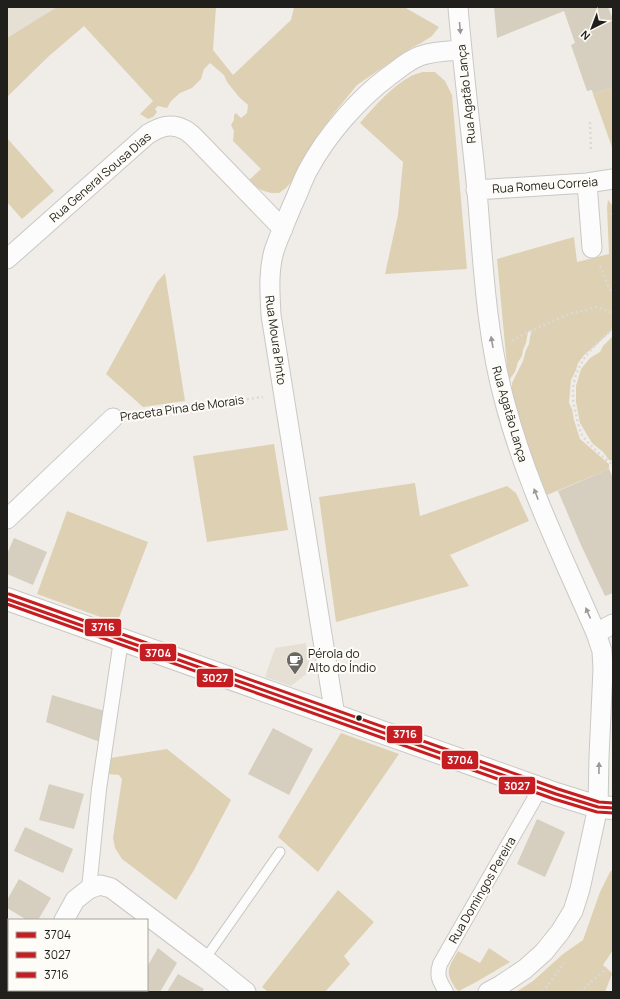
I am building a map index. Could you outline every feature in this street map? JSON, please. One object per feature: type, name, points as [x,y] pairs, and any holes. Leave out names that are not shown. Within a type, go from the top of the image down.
[{"type":"main road","points":[[7,599],[540,789],[606,808]]},
{"type":"street","name":"Rua Agatão Lança","points":[[458,7],[476,190],[482,269],[490,329],[505,404],[521,455],[538,500],[605,628],[602,651],[603,669],[599,756],[606,808],[573,911],[560,932],[544,952],[525,969],[488,992]]},
{"type":"street","name":"Rua Moura Pinto","points":[[335,716],[271,315],[270,276],[274,252],[308,170],[331,135],[350,112],[376,86],[404,65],[419,56],[434,52],[462,50]]},
{"type":"street","name":"Rua General Sousa Dias","points":[[7,259],[148,134],[160,127],[172,126],[185,129],[283,229]]},
{"type":"street","name":"Rua Romeu Correia","points":[[476,190],[587,183],[613,179]]},
{"type":"street","points":[[587,183],[592,248]]},
{"type":"street","name":"Praceta Pina de Morais","points":[[7,519],[113,418]]},
{"type":"street","points":[[89,890],[99,789],[121,640]]},
{"type":"street","name":"Rua Domingos Pereira","points":[[446,992],[437,972],[440,964],[540,789]]},
{"type":"street","points":[[65,919],[75,900],[89,890],[100,884],[111,888],[246,992]]},
{"type":"lane","points":[[205,959],[280,852]]},
{"type":"path","points":[[590,122],[591,150]]},
{"type":"path","points":[[592,248],[613,294]]},
{"type":"path","points":[[495,358],[505,347],[520,336],[569,314],[597,307],[613,313]]},
{"type":"path","points":[[613,330],[600,340],[584,357],[573,385],[572,403],[582,434],[592,446],[613,465]]},
{"type":"path","name":"Praceta Pina de Morais","points":[[113,418],[262,397]]},
{"type":"path","points":[[580,992],[607,968]]},
{"type":"shaded area","points":[[7,7],[57,7],[7,38]]},
{"type":"shaded area","points":[[57,7],[216,7],[213,50],[233,75],[291,20],[294,7],[404,7],[439,27],[432,36],[411,48],[357,85],[317,136],[292,181],[279,193],[271,193],[257,188],[248,181],[261,169],[233,141],[234,131],[231,125],[234,120],[234,115],[236,113],[241,118],[247,113],[248,105],[239,97],[227,82],[224,75],[210,63],[204,69],[201,79],[192,88],[180,93],[171,101],[167,108],[158,106],[155,109],[157,112],[153,117],[148,119],[140,114],[153,101],[84,26],[49,56],[7,97],[7,38]]},
{"type":"shaded area","points":[[423,72],[435,72],[445,81],[452,95],[467,269],[385,274],[398,215],[403,162],[360,123],[384,97],[404,80]]},
{"type":"shaded area","points":[[613,87],[613,150],[593,94]]},
{"type":"shaded area","points":[[7,138],[54,191],[22,219],[7,202]]},
{"type":"shaded area","points":[[608,200],[612,205],[613,210],[611,214],[613,216],[613,329],[585,354],[578,363],[571,380],[569,403],[580,439],[609,464],[609,469],[547,495],[520,424],[512,392],[512,383],[523,361],[532,330],[528,332],[522,356],[518,362],[515,372],[509,380],[497,259],[574,237],[577,262],[609,254]]},
{"type":"shaded area","points":[[165,273],[185,401],[143,407],[106,374],[157,282]]},
{"type":"shaded area","points":[[613,336],[613,461],[609,460],[603,452],[592,443],[580,423],[576,402],[576,386],[581,369],[590,358],[600,352],[603,346]]},
{"type":"shaded area","points":[[274,444],[288,530],[207,542],[193,456]]},
{"type":"shaded area","points":[[415,483],[420,516],[507,486],[516,493],[529,521],[450,555],[469,586],[336,622],[319,497]]},
{"type":"shaded area","points":[[67,511],[148,542],[117,623],[37,594]]},
{"type":"shaded area","points":[[306,643],[310,671],[291,686],[265,677],[275,648]]},
{"type":"shaded area","points":[[341,733],[399,754],[318,872],[278,837]]},
{"type":"shaded area","points":[[167,749],[231,800],[194,870],[176,900],[122,859],[115,848],[113,838],[122,779],[119,775],[108,774],[110,758]]},
{"type":"shaded area","points":[[613,869],[613,950],[603,965],[612,974],[605,992],[516,992],[533,981],[563,954],[583,940],[600,892]]},
{"type":"shaded area","points":[[338,890],[374,922],[344,956],[350,964],[325,992],[268,992],[262,987]]},
{"type":"shaded area","points":[[489,948],[510,962],[459,991],[455,988],[450,979],[449,971],[451,963],[458,951],[480,963]]},
{"type":"building","points":[[494,7],[608,7],[613,20],[613,87],[593,94],[592,90],[587,91],[571,45],[575,43],[564,11],[497,38]]},
{"type":"building","points":[[609,469],[613,478],[613,593],[605,596],[558,491]]},
{"type":"building","points":[[14,538],[47,552],[33,585],[7,574],[7,554]]},
{"type":"building","points":[[52,695],[105,711],[100,742],[46,722]]},
{"type":"building","points":[[273,728],[313,749],[289,795],[248,774]]},
{"type":"building","points":[[49,784],[84,794],[74,829],[39,820]]},
{"type":"building","points":[[537,819],[565,832],[545,877],[517,864]]},
{"type":"building","points":[[25,827],[73,849],[63,873],[14,851]]},
{"type":"building","points":[[19,879],[51,898],[39,919],[25,919],[7,908],[7,900]]},
{"type":"building","points":[[158,948],[177,963],[160,992],[132,992],[148,991],[148,965]]},
{"type":"building","points":[[178,974],[204,989],[202,992],[167,992]]},
{"type":"building","points":[[56,991],[113,991],[112,992]]},
{"type":"transit line","name":"3716","points":[[9,594],[558,789],[599,802],[613,803]]},
{"type":"transit line","name":"3704","points":[[7,599],[556,794],[598,807],[613,808]]},
{"type":"transit line","name":"3027","points":[[7,604],[554,799],[597,812],[613,813]]},
{"type":"place","name":"Pérola do Alto do Índio","points":[[295,675]]}]
